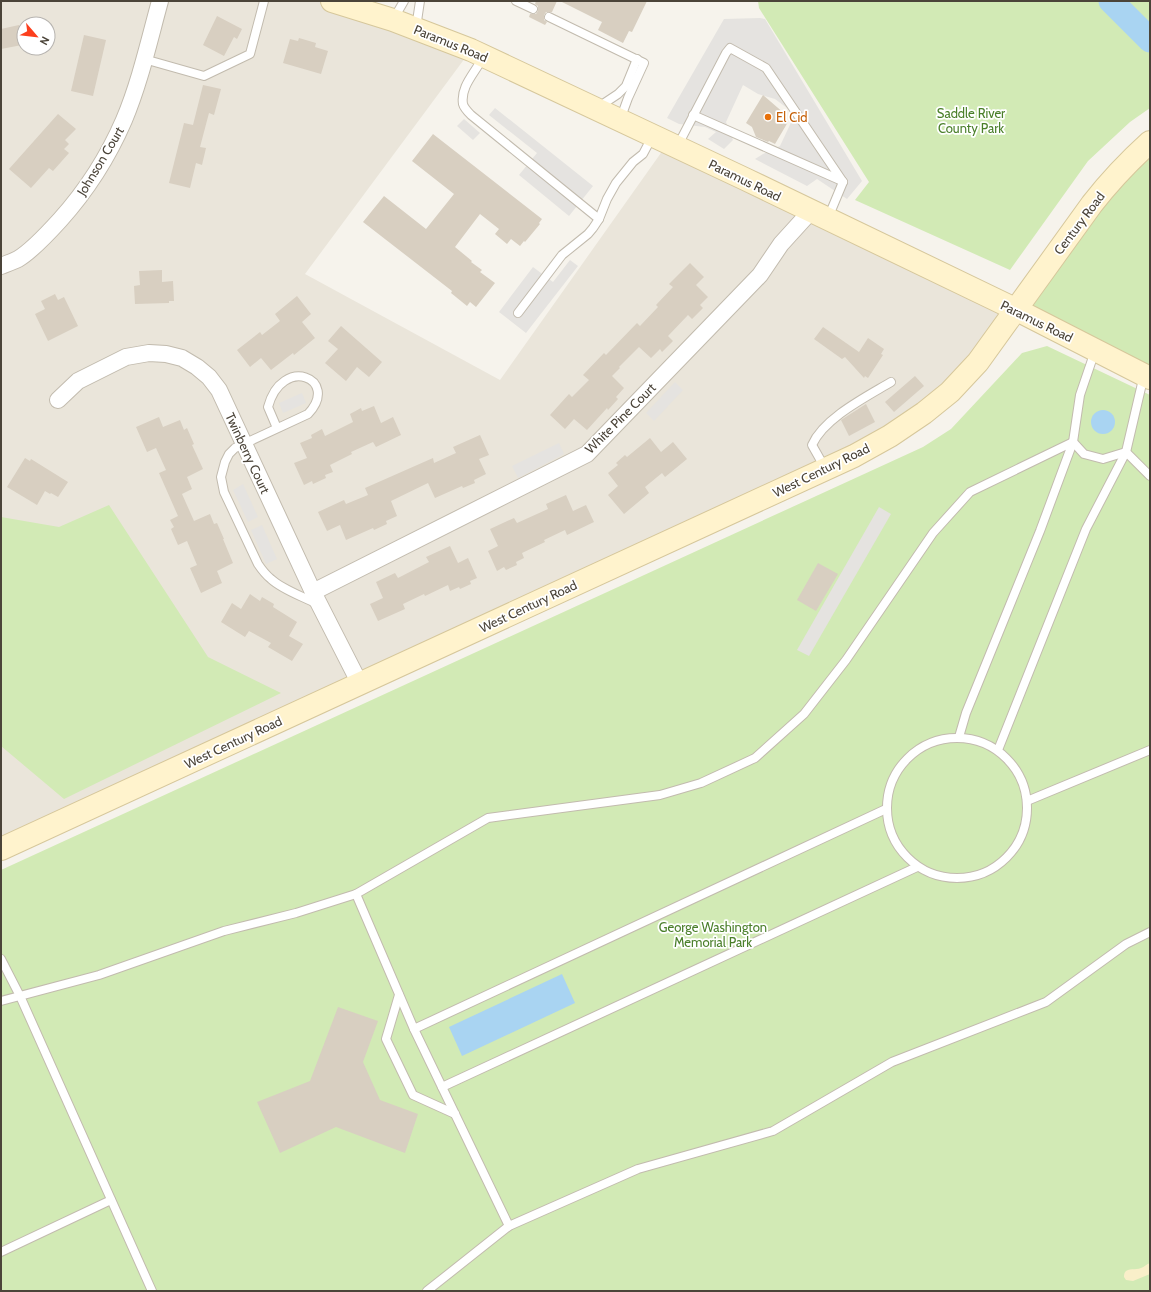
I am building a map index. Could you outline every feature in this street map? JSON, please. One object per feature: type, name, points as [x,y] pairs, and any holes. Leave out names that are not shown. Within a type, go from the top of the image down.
[{"type":"main road","name":"Paramus Road","points":[[332,1],[416,28],[483,56],[819,215],[1147,376]]},
{"type":"main road","name":"Century Road","points":[[1015,310],[1110,181],[1150,142]]},
{"type":"main road","name":"West Century Road","points":[[1,849],[854,456],[890,436],[924,413],[950,392],[978,362],[1015,310]]},
{"type":"street","name":"Johnson Court","points":[[1,266],[19,258],[50,231],[74,205],[112,146],[124,120],[144,59],[160,1]]},
{"type":"street","name":"White Pine Court","points":[[316,598],[587,454],[760,275],[781,244],[819,215]]},
{"type":"street","name":"Twinberry Court","points":[[58,400],[78,381],[126,357],[149,353],[166,354],[182,358],[209,376],[219,390],[316,598],[360,684]]},
{"type":"lane","points":[[144,59],[204,76],[211,73],[250,54],[264,1]]},
{"type":"lane","points":[[393,20],[404,1]]},
{"type":"lane","points":[[416,28],[420,1]]},
{"type":"lane","points":[[516,1],[533,9]]},
{"type":"lane","points":[[549,17],[641,61]]},
{"type":"lane","points":[[677,148],[693,115],[730,48],[766,68],[843,182]]},
{"type":"lane","points":[[483,56],[478,67],[464,88],[463,105],[471,115],[599,219]]},
{"type":"lane","points":[[596,109],[618,94],[626,86],[641,61]]},
{"type":"lane","points":[[620,120],[641,61]]},
{"type":"lane","points":[[693,115],[843,182]]},
{"type":"lane","points":[[518,313],[562,255],[588,234],[599,219],[607,199],[616,183],[633,162],[643,154],[653,136]]},
{"type":"lane","points":[[819,215],[843,182]]},
{"type":"lane","points":[[959,737],[966,713],[1040,531],[1073,442],[1080,395],[1096,350]]},
{"type":"lane","points":[[277,428],[268,407],[274,391],[291,378],[304,376],[309,378],[316,385],[318,391],[316,404],[308,414],[235,448],[229,454],[225,462],[221,477],[224,492],[258,564],[264,572],[271,580],[279,585],[316,598]]},
{"type":"lane","points":[[998,750],[1086,529],[1126,452],[1147,376]]},
{"type":"lane","points":[[825,469],[812,445],[816,436],[851,406],[891,382]]},
{"type":"lane","points":[[1073,442],[1084,454],[1103,459],[1126,452]]},
{"type":"lane","points":[[1,1001],[99,975],[224,931],[296,913],[356,894],[488,818],[660,795],[701,783],[755,758],[804,714],[846,660],[933,533],[970,492],[1073,442]]},
{"type":"lane","points":[[1126,452],[1150,476]]},
{"type":"lane","points":[[959,737],[979,740],[998,750],[1018,772],[1027,801],[1025,827],[1013,851],[993,868],[968,878],[942,877],[918,866],[901,851],[890,831],[886,809],[891,781],[907,757],[931,742],[959,737]]},
{"type":"lane","points":[[1027,801],[1150,750]]},
{"type":"lane","points":[[414,1029],[886,809]]},
{"type":"lane","points":[[442,1087],[918,866]]},
{"type":"lane","points":[[356,894],[414,1029],[509,1226]]},
{"type":"lane","points":[[427,1291],[509,1226],[638,1169],[773,1131],[892,1062],[1046,1002],[1126,944],[1150,932]]},
{"type":"lane","points":[[1,959],[20,996],[152,1291]]},
{"type":"lane","points":[[399,995],[386,1039],[413,1095],[455,1114]]},
{"type":"lane","points":[[1,1252],[111,1200]]},
{"type":"shaded area","points":[[1,1],[355,1],[471,50],[305,274],[500,380],[668,143],[1015,309],[924,413],[1,850]]},
{"type":"shaded area","points":[[724,19],[765,19],[862,181],[847,199],[817,179],[807,186],[755,159],[780,146],[795,114],[775,99],[758,94],[743,85],[726,122],[733,140],[724,149],[708,139],[716,132],[705,127],[679,124],[667,118]]},
{"type":"shaded area","points":[[495,108],[593,186],[569,216],[519,175],[537,153],[489,115]]},
{"type":"shaded area","points":[[464,119],[480,133],[473,140],[457,126]]},
{"type":"shaded area","points":[[570,260],[578,266],[526,333],[499,312],[533,267],[553,282]]},
{"type":"shaded area","points":[[675,382],[683,390],[654,421],[646,413]]},
{"type":"shaded area","points":[[302,393],[306,403],[283,413],[279,403]]},
{"type":"shaded area","points":[[559,443],[564,454],[518,478],[512,466]]},
{"type":"shaded area","points":[[243,484],[258,517],[248,522],[233,490]]},
{"type":"shaded area","points":[[879,507],[891,514],[809,656],[797,650]]},
{"type":"shaded area","points":[[262,525],[277,559],[266,564],[251,530]]},
{"type":"green space","name":"Saddle River County Park","points":[[758,1],[1150,1],[1150,108],[1130,122],[1088,161],[1010,270],[855,200],[869,182],[759,8]]},
{"type":"green space","points":[[1150,142],[1150,378],[1015,309]]},
{"type":"green space","name":"George Washington Memorial Park","points":[[1047,346],[1150,395],[1150,1291],[1,1291],[1,870],[923,447],[951,429],[1022,353]]},
{"type":"green space","points":[[109,505],[208,657],[281,693],[64,799],[1,746],[1,517],[59,527]]},
{"type":"sand","points":[[1150,1263],[1150,1274],[1133,1281],[1126,1280],[1124,1277],[1126,1271],[1141,1268]]},
{"type":"water","points":[[1103,410],[1112,413],[1115,422],[1112,431],[1103,434],[1094,431],[1091,422],[1094,413]]},
{"type":"water","points":[[562,974],[575,1003],[462,1056],[449,1027]]},
{"type":"building","points":[[536,1],[557,1],[552,12],[546,12],[544,15],[544,20],[547,22],[545,25],[529,17],[530,14],[536,14],[538,11],[538,6],[535,4]]},
{"type":"building","points":[[560,1],[647,1],[632,32],[629,31],[623,43],[598,30],[602,22]]},
{"type":"building","points":[[217,16],[242,29],[237,39],[234,37],[224,56],[203,45]]},
{"type":"building","points":[[16,26],[16,46],[1,49],[1,29]]},
{"type":"building","points":[[84,35],[106,40],[93,96],[71,91]]},
{"type":"building","points":[[299,38],[316,43],[315,47],[328,51],[321,74],[283,63],[290,39],[298,41]]},
{"type":"building","points":[[203,85],[221,89],[214,115],[209,113],[200,147],[206,148],[202,165],[196,163],[190,188],[169,183],[184,123],[193,125]]},
{"type":"building","name":"El Cid","points":[[763,95],[785,114],[788,122],[775,144],[756,137],[752,127],[746,123]]},
{"type":"building","points":[[58,114],[76,129],[65,140],[69,144],[64,149],[69,153],[53,171],[49,168],[31,188],[9,169]]},
{"type":"building","points":[[433,134],[542,219],[539,223],[540,224],[520,246],[511,239],[507,244],[495,234],[499,229],[480,214],[455,247],[482,270],[480,272],[495,283],[476,307],[470,302],[467,306],[451,293],[452,291],[363,222],[384,196],[426,229],[454,194],[412,161]]},
{"type":"building","points":[[690,263],[704,277],[696,285],[708,297],[700,305],[703,308],[692,319],[688,315],[668,336],[673,341],[662,352],[660,349],[651,358],[639,347],[619,367],[620,368],[612,376],[624,388],[616,397],[618,399],[608,410],[607,408],[587,430],[574,419],[565,429],[550,415],[569,394],[572,397],[589,380],[583,375],[604,353],[606,355],[637,323],[640,326],[658,307],[656,305],[673,287],[669,284]]},
{"type":"building","points":[[162,270],[162,282],[173,281],[174,301],[169,301],[169,303],[135,304],[134,286],[140,285],[139,271]]},
{"type":"building","points":[[55,294],[58,300],[64,297],[78,326],[48,341],[35,314],[45,309],[41,301]]},
{"type":"building","points":[[297,296],[311,314],[302,322],[315,338],[294,355],[293,353],[271,370],[261,358],[250,367],[237,350],[260,332],[262,335],[280,321],[275,314]]},
{"type":"building","points":[[341,326],[382,362],[369,377],[357,367],[346,381],[325,363],[338,349],[328,341]]},
{"type":"building","points":[[823,327],[859,352],[868,338],[884,349],[881,354],[883,355],[868,378],[865,376],[864,378],[845,357],[842,359],[814,339]]},
{"type":"building","points":[[915,376],[924,386],[894,412],[885,402]]},
{"type":"building","points":[[866,404],[875,422],[849,436],[841,420]]},
{"type":"building","points":[[374,406],[381,423],[393,417],[401,435],[376,447],[373,442],[351,452],[352,454],[330,465],[333,472],[325,475],[326,478],[313,484],[312,481],[304,485],[294,463],[307,458],[300,443],[312,438],[311,435],[322,429],[325,436],[353,422],[350,414],[361,408],[362,411]]},
{"type":"building","points":[[159,417],[163,427],[180,420],[184,430],[187,428],[194,444],[192,445],[203,469],[187,477],[192,489],[182,494],[194,521],[210,514],[214,524],[217,523],[233,563],[217,571],[222,583],[201,593],[190,568],[197,565],[187,541],[178,545],[171,529],[174,527],[170,520],[178,516],[159,473],[166,470],[156,448],[147,452],[136,427]]},
{"type":"building","points":[[480,435],[489,455],[479,459],[486,474],[474,480],[475,483],[463,488],[462,486],[435,498],[428,483],[391,501],[397,516],[386,521],[387,524],[374,530],[373,528],[346,540],[340,525],[327,531],[318,512],[344,500],[346,504],[368,495],[365,488],[433,458],[434,463],[456,453],[453,447]]},
{"type":"building","points":[[650,438],[661,452],[673,442],[687,459],[665,477],[662,473],[645,487],[649,493],[624,514],[608,495],[618,486],[608,473],[618,465],[616,463],[625,455],[627,457]]},
{"type":"building","points":[[25,458],[30,461],[31,459],[68,482],[58,497],[45,491],[37,505],[7,487]]},
{"type":"building","points":[[566,495],[573,511],[586,505],[594,522],[567,535],[565,530],[544,540],[545,542],[522,553],[524,558],[516,562],[517,565],[506,570],[504,567],[497,571],[488,551],[498,546],[490,529],[514,518],[517,523],[548,509],[546,504]]},
{"type":"building","points":[[450,546],[458,563],[468,558],[477,578],[470,581],[471,584],[460,589],[459,587],[450,591],[448,585],[425,596],[424,594],[403,604],[405,609],[378,621],[370,604],[383,598],[376,582],[395,573],[398,578],[429,562],[426,557]]},
{"type":"building","points":[[818,563],[838,574],[816,611],[797,600]]},
{"type":"building","points":[[250,594],[260,601],[262,597],[274,604],[273,607],[297,622],[289,636],[303,644],[292,661],[268,647],[271,643],[249,631],[245,637],[221,622],[232,603],[241,609]]},
{"type":"building","points":[[338,1007],[378,1021],[363,1062],[380,1100],[418,1114],[405,1153],[336,1127],[280,1153],[257,1102],[310,1081]]},
{"type":"waterway","points":[[1111,1],[1150,40]]},
{"type":"place","name":"El Cid","points":[[768,117]]}]
